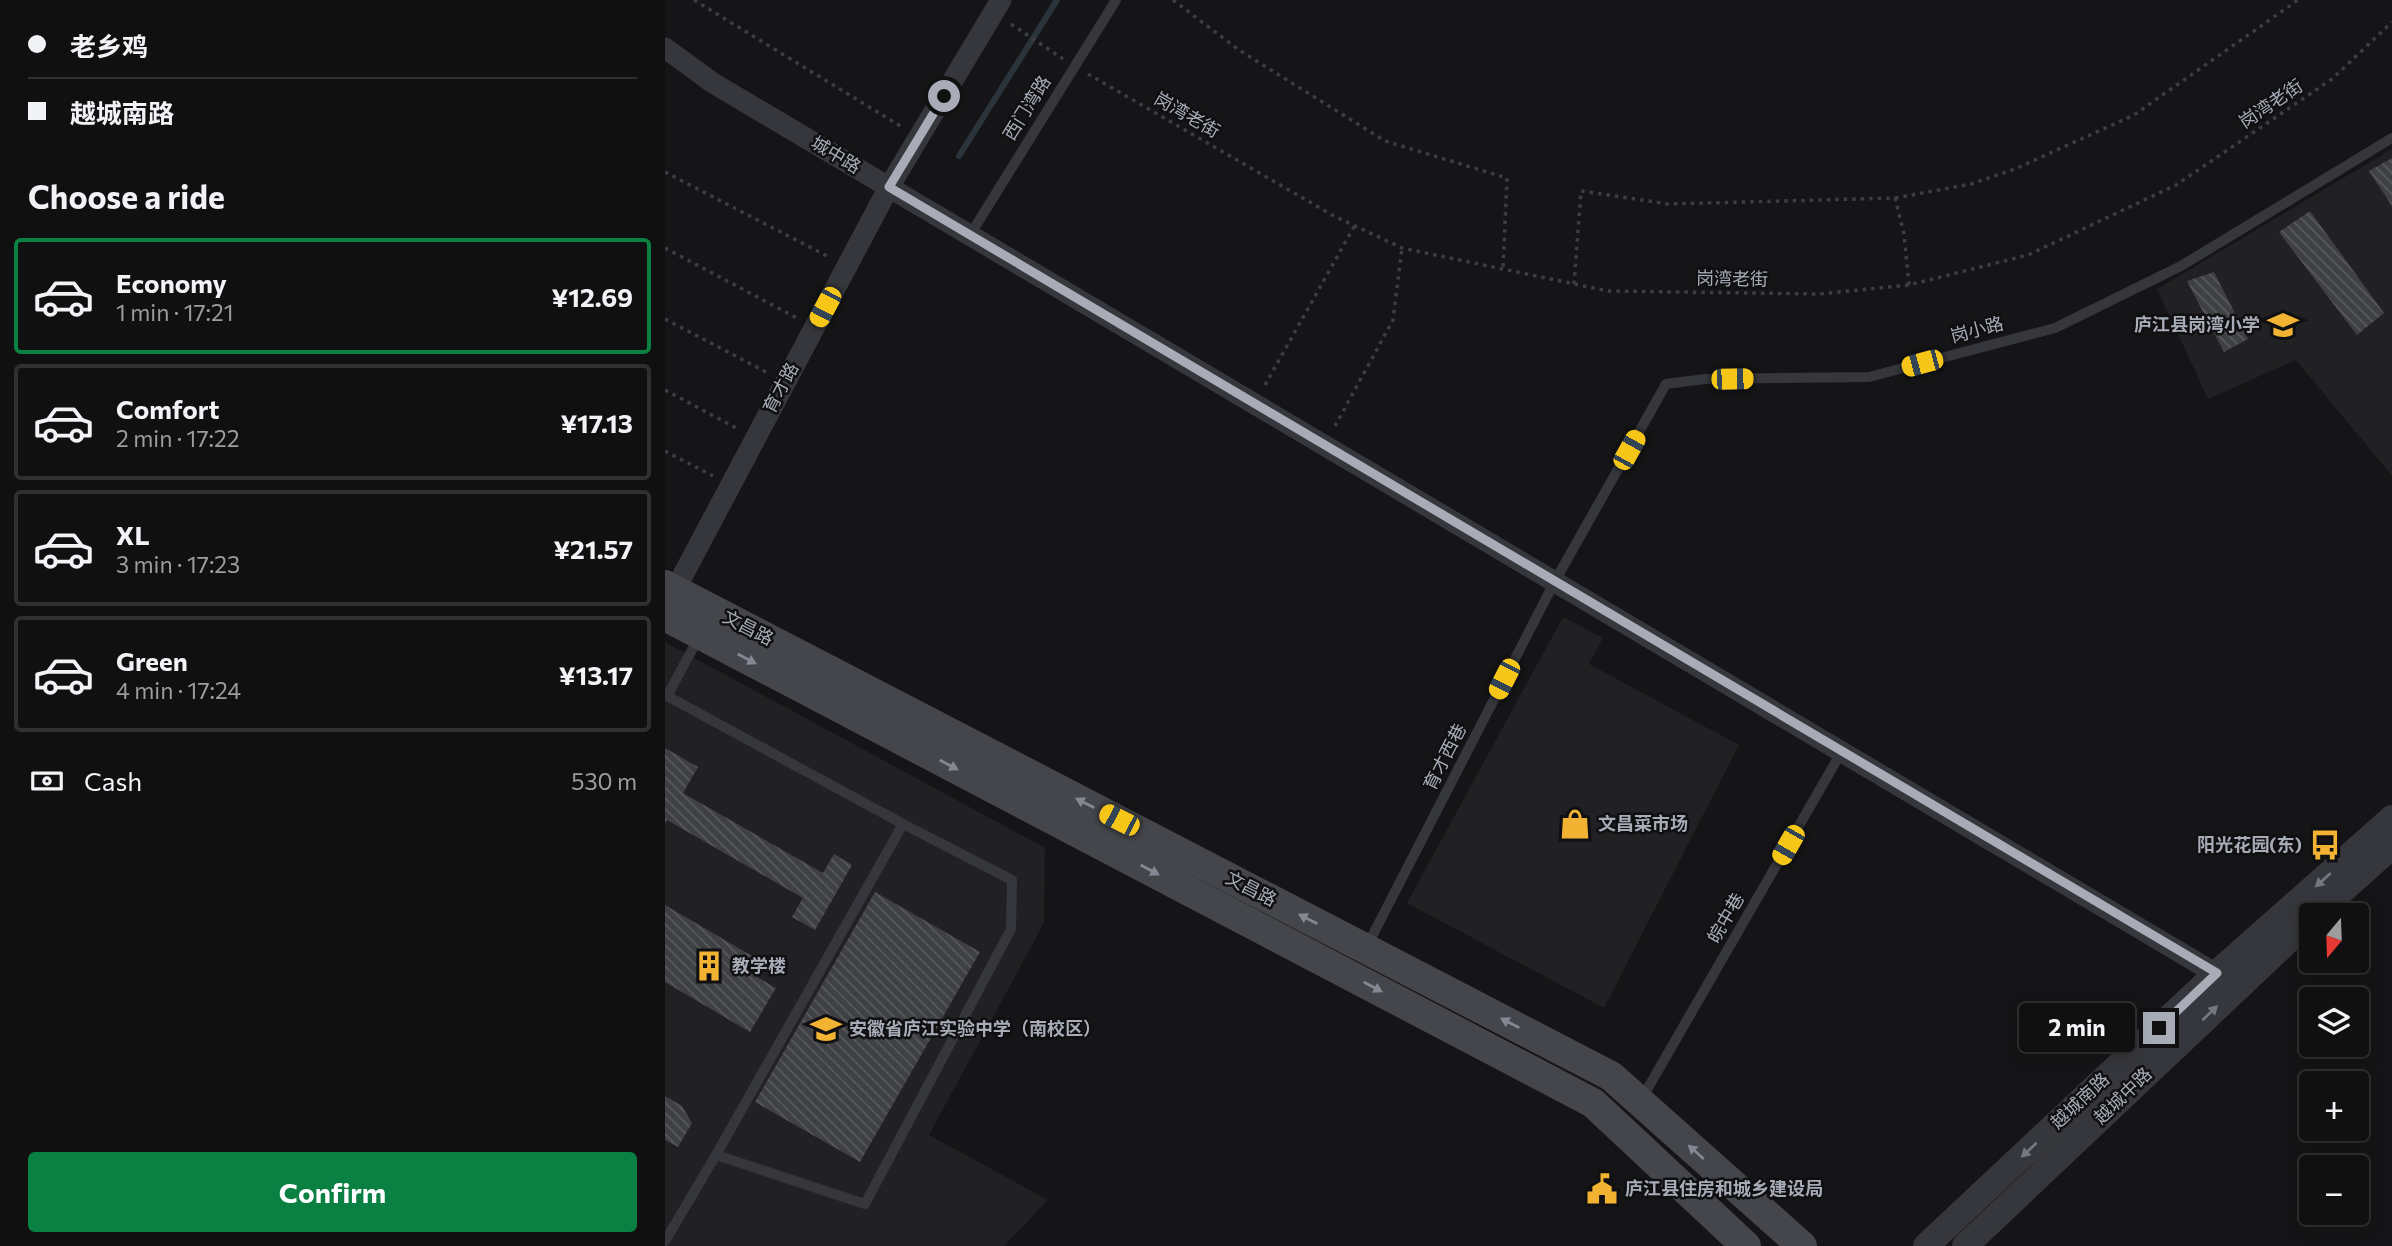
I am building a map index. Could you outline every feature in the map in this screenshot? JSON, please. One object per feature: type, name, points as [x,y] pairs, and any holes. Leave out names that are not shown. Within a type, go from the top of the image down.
[{"type":"main road","name":"文昌路","points":[[668,597],[700,635],[1593,1103],[1747,1246]]},
{"type":"main road","name":"文昌路","points":[[668,597],[1365,948],[1611,1076],[1802,1246]]},
{"type":"street","name":"育才路","points":[[668,597],[889,187],[997,6]]},
{"type":"street","name":"城中路","points":[[666,51],[713,83],[2227,980]]},
{"type":"street","name":"越城南路","points":[[1926,1246],[2227,980],[2392,818]]},
{"type":"street","name":"越城中路","points":[[2329,903],[2392,846]]},
{"type":"street","name":"越城中路","points":[[1965,1246],[2227,980],[2299,927]]},
{"type":"lane","name":"西门湾路","points":[[969,235],[1116,0]]},
{"type":"lane","name":"岗小路","points":[[1555,581],[1666,384],[1705,379],[1869,377],[2055,328],[2181,267],[2392,138]]},
{"type":"lane","name":"育才西巷","points":[[1365,948],[1555,581]]},
{"type":"lane","points":[[700,635],[666,695],[1011,880],[1011,929],[865,1205],[716,1155]]},
{"type":"lane","name":"皖中巷","points":[[1640,1102],[1842,751]]},
{"type":"lane","points":[[665,1241],[903,824]]},
{"type":"path","points":[[694,0],[919,137]]},
{"type":"path","points":[[1173,0],[1239,50],[1385,141],[1507,178],[1503,269]]},
{"type":"path","points":[[1574,284],[1581,191],[1668,204],[1895,198],[1971,184],[2004,173],[2134,115],[2298,0]]},
{"type":"path","name":"岗湾老街","points":[[997,6],[1074,66],[1332,215],[1402,248],[1608,291],[1819,294],[1909,285],[2028,255],[2176,185],[2332,79],[2392,22]]},
{"type":"path","points":[[665,172],[846,266]]},
{"type":"path","points":[[1895,198],[1904,234],[1909,285]]},
{"type":"path","points":[[1254,403],[1355,225]]},
{"type":"path","points":[[665,248],[814,327]]},
{"type":"path","points":[[1325,445],[1393,320],[1402,248]]},
{"type":"path","points":[[665,319],[785,382]]},
{"type":"path","points":[[665,390],[755,438]]},
{"type":"path","points":[[665,452],[730,485]]},
{"type":"shaded area","name":"庐江县岗湾小学","points":[[2392,149],[2392,476],[2296,360],[2208,399],[2157,289]]},
{"type":"shaded area","name":"文昌菜市场","points":[[1563,617],[1603,638],[1589,664],[1739,745],[1604,1008],[1407,903]]},
{"type":"shaded area","name":"安徽省庐江实验中学（南校区）","points":[[665,642],[1045,848],[1044,923],[929,1135],[1048,1200],[1004,1246],[665,1246]]},
{"type":"building","points":[[2392,158],[2392,206],[2369,171]]},
{"type":"building","points":[[2310,211],[2384,313],[2357,335],[2279,232]]},
{"type":"building","points":[[2214,272],[2248,339],[2224,352],[2187,281]]},
{"type":"building","points":[[665,748],[698,767],[683,793],[823,873],[834,854],[852,865],[815,930],[792,917],[803,898],[667,820],[665,824]]},
{"type":"building","points":[[875,892],[980,952],[860,1162],[755,1102]]},
{"type":"building","name":"教学楼","points":[[665,905],[757,959],[749,972],[776,988],[750,1032],[665,982]]},
{"type":"building","points":[[665,1096],[682,1106],[692,1123],[678,1147],[665,1140]]},
{"type":"waterway","points":[[959,156],[1057,0]]},
{"type":"place","name":"庐江县岗湾小学","points":[[2283,325]]},
{"type":"place","name":"文昌菜市场","points":[[1575,824]]},
{"type":"place","name":"阳光花园(东)","points":[[2325,845]]},
{"type":"place","name":"教学楼","points":[[709,966]]},
{"type":"place","name":"安徽省庐江实验中学（南校区）","points":[[826,1029]]},
{"type":"place","name":"庐江县住房和城乡建设局","points":[[1602,1189]]},
{"type":"route","points":[[944,96],[889,187],[2217,973],[2159,1028]]}]
